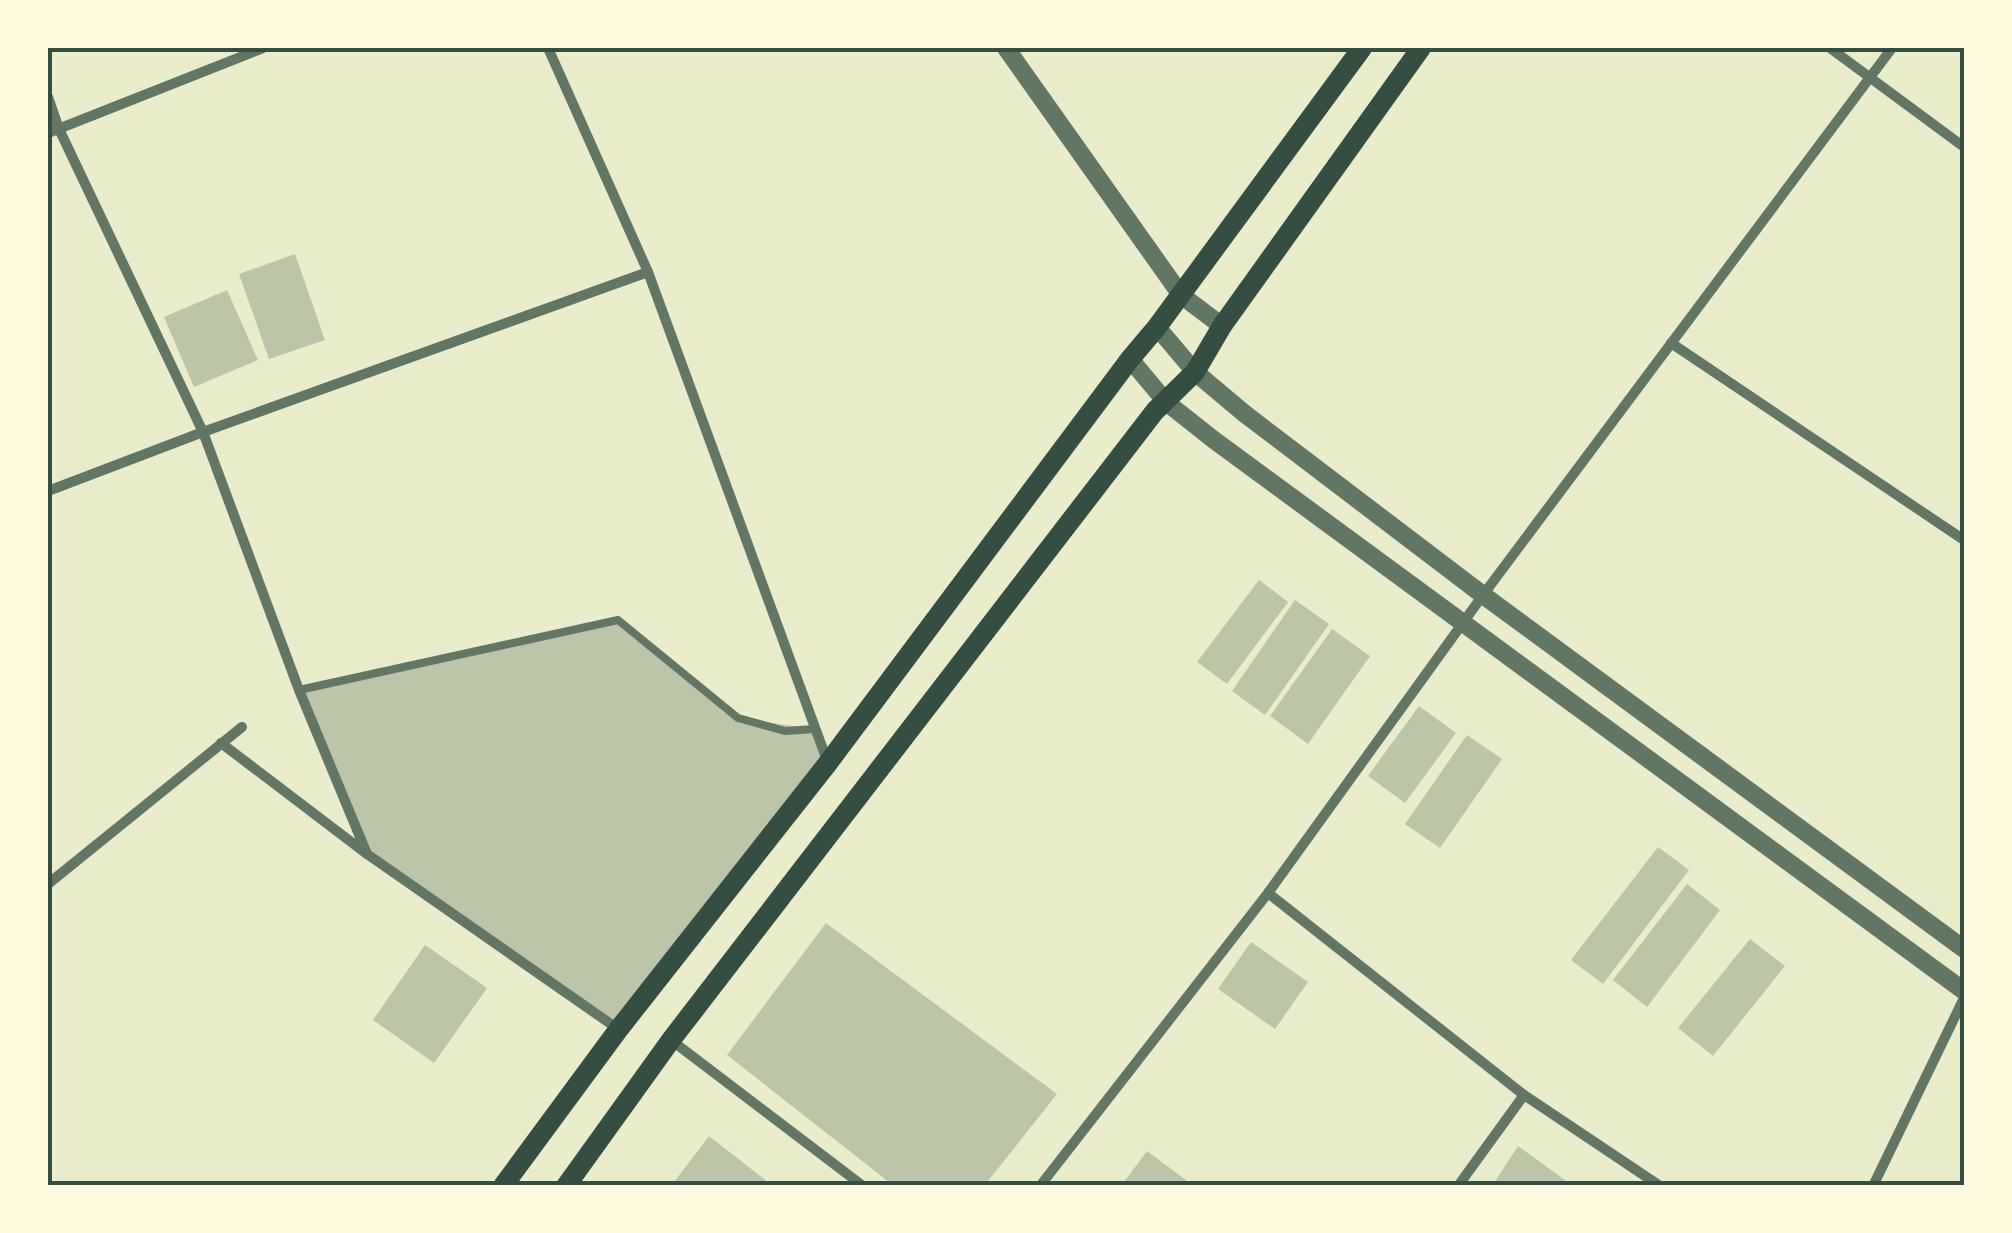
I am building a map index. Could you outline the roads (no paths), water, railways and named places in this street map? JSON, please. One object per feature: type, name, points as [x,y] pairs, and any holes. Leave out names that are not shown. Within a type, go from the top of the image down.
[{"type":"main road","points":[[502,1186],[618,1030],[828,763],[1362,48]]},
{"type":"main road","points":[[566,1186],[671,1040],[1155,410],[1194,372],[1222,326],[1421,48]]},
{"type":"street","points":[[53,131],[264,48]]},
{"type":"street","points":[[548,48],[648,272],[828,763]]},
{"type":"street","points":[[1830,48],[1964,147]]},
{"type":"street","points":[[1040,1186],[1268,892],[1892,48]]},
{"type":"street","points":[[1011,50],[1180,294],[1222,326]]},
{"type":"street","points":[[48,97],[53,131],[202,432],[299,690],[368,854]]},
{"type":"street","points":[[48,491],[648,272]]},
{"type":"street","points":[[1157,327],[1194,372],[1484,595],[1964,949]]},
{"type":"street","points":[[1671,343],[1964,540]]},
{"type":"street","points":[[1130,359],[1166,402],[1214,440],[1964,994],[1874,1186]]},
{"type":"street","points":[[48,884],[242,727]]},
{"type":"street","points":[[222,743],[368,854],[618,1030]]},
{"type":"street","points":[[1268,892],[1524,1095],[1660,1186]]},
{"type":"street","points":[[671,1040],[863,1186]]},
{"type":"street","points":[[1458,1186],[1524,1095]]},
{"type":"lane","points":[[299,690],[618,620],[738,718],[785,731],[815,729]]}]
